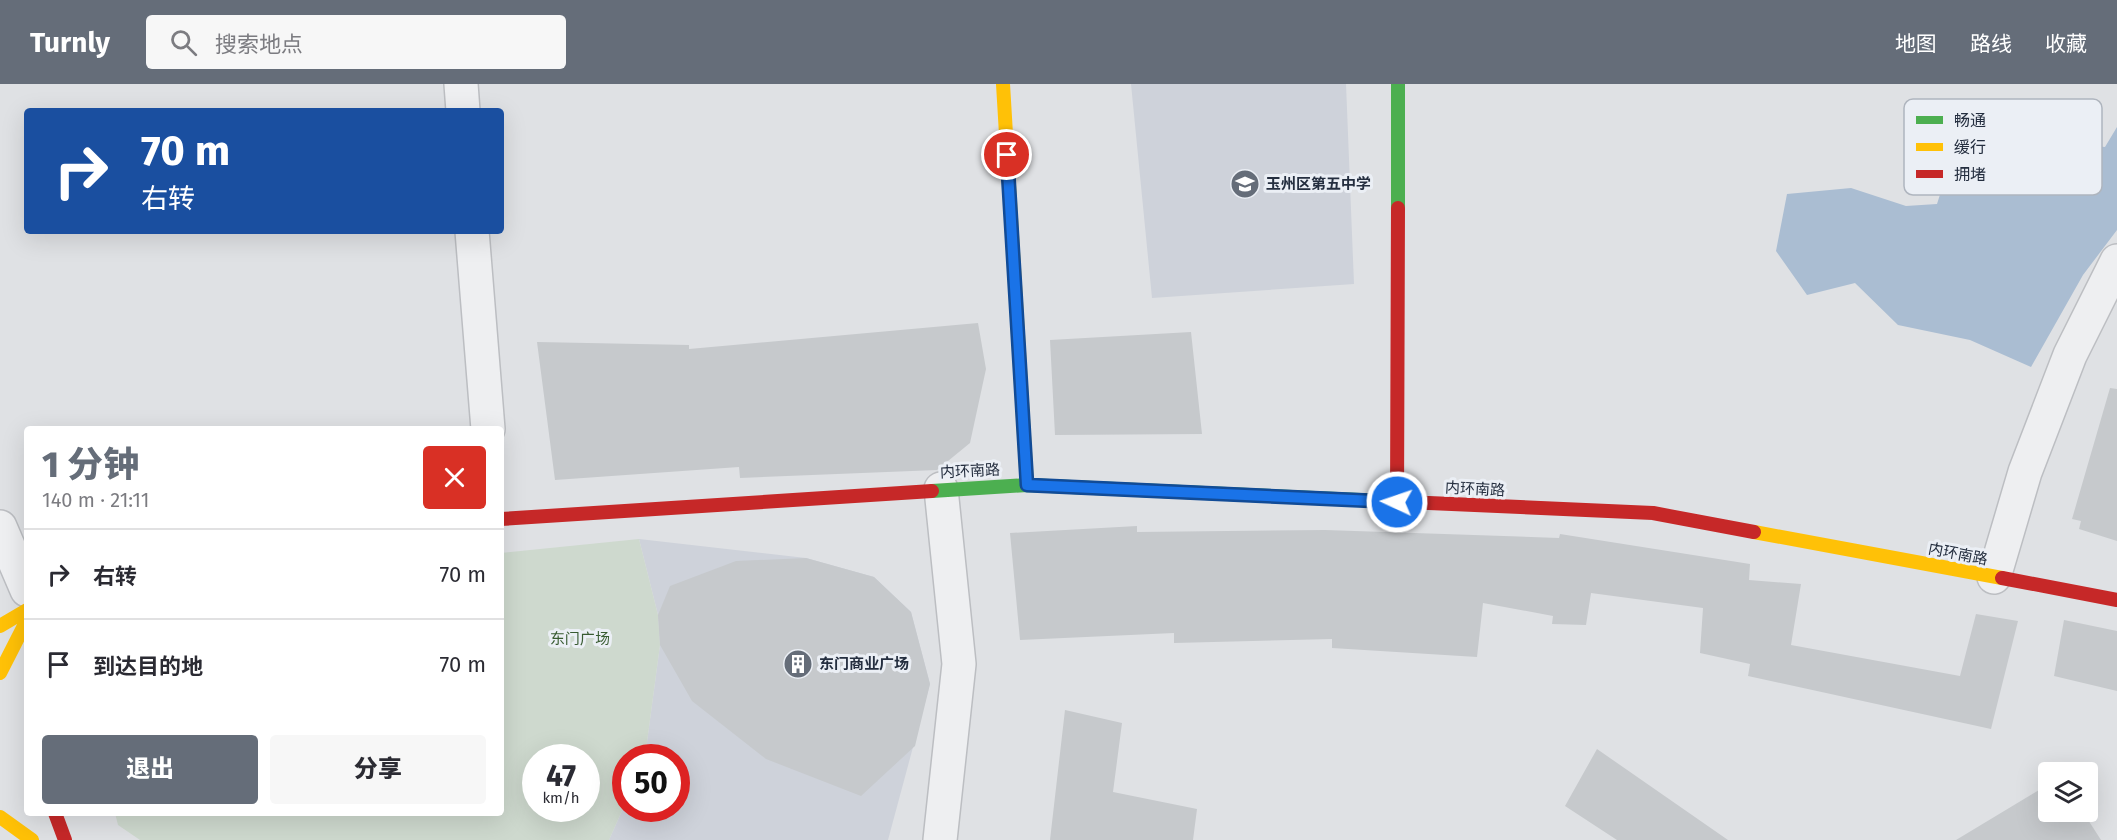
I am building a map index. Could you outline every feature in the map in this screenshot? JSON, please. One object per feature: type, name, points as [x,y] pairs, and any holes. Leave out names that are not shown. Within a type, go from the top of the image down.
[{"type":"main road","points":[[1003,84],[1027,485]]},
{"type":"main road","points":[[1397,502],[1398,84]]},
{"type":"main road","name":"内环南路","points":[[504,519],[1027,485],[1653,513],[2117,600]]},
{"type":"main road","points":[[0,626],[24,612]]},
{"type":"main road","points":[[0,673],[24,626]]},
{"type":"main road","points":[[56,816],[65,840]]},
{"type":"main road","points":[[0,817],[32,840]]},
{"type":"street","points":[[461,84],[463,108]]},
{"type":"street","points":[[472,234],[488,426]]},
{"type":"street","points":[[1994,577],[2025,472],[2070,355],[2117,261]]},
{"type":"street","points":[[940,840],[958,664],[941,489]]},
{"type":"street","points":[[0,527],[24,583]]},
{"type":"shaded area","name":"玉州区第五中学","points":[[1131,84],[1346,84],[1354,284],[1152,298]]},
{"type":"shaded area","name":"东门商业广场","points":[[639,539],[806,558],[874,577],[911,612],[930,684],[888,840],[609,840],[617,822],[690,822],[690,744],[647,744],[660,645],[658,615]]},
{"type":"green space","name":"东门广场","points":[[639,539],[658,615],[660,645],[647,744],[612,744],[612,822],[617,822],[609,840],[140,840],[118,825],[116,816],[504,816],[504,553]]},
{"type":"water","points":[[2117,127],[2117,230],[2083,275],[2031,367],[1970,340],[1898,325],[1855,283],[1807,295],[1776,251],[1787,194],[1851,188],[1906,206],[1937,204],[1940,195],[2102,195],[2102,147],[2105,147]]},
{"type":"building","points":[[978,323],[986,369],[970,443],[937,470],[740,478],[739,467],[555,480],[537,342],[689,345],[689,349]]},
{"type":"building","points":[[1191,332],[1202,434],[1055,435],[1050,340]]},
{"type":"building","points":[[2110,388],[2117,389],[2117,541],[2079,529],[2081,521],[2072,519]]},
{"type":"building","points":[[1137,526],[1137,532],[1325,530],[1559,538],[1560,534],[1750,564],[1749,580],[1801,584],[1791,645],[1960,676],[1976,614],[2018,621],[1991,729],[1748,676],[1750,664],[1700,653],[1703,608],[1591,593],[1586,625],[1552,624],[1553,616],[1483,603],[1477,657],[1332,648],[1332,639],[1174,643],[1174,633],[1020,640],[1010,533]]},
{"type":"building","name":"东门商业广场","points":[[806,558],[874,577],[911,612],[930,684],[915,746],[861,796],[766,759],[692,701],[660,645],[658,615],[670,586],[736,561]]},
{"type":"building","points":[[2064,620],[2117,631],[2117,691],[2054,676]]},
{"type":"building","points":[[1065,710],[1122,723],[1113,792],[1197,809],[1193,840],[1050,840]]},
{"type":"building","points":[[1597,749],[1728,840],[1617,840],[1565,806]]},
{"type":"building","points":[[2038,791],[2038,822],[2089,822],[2101,840],[1956,840]]},
{"type":"traffic: fast","points":[[1398,84],[1398,208]]},
{"type":"traffic: fast","points":[[932,491],[1027,485],[1406,502]]},
{"type":"traffic: slow","points":[[1003,84],[1027,485]]},
{"type":"traffic: slow","points":[[1754,532],[2002,578]]},
{"type":"traffic: slow","points":[[0,626],[24,612]]},
{"type":"traffic: slow","points":[[0,673],[24,626]]},
{"type":"traffic: slow","points":[[0,817],[32,840]]},
{"type":"traffic: jam","points":[[1397,502],[1398,208]]},
{"type":"traffic: jam","points":[[504,519],[932,491]]},
{"type":"traffic: jam","points":[[1406,502],[1653,513],[1754,532]]},
{"type":"traffic: jam","points":[[2002,578],[2117,600]]},
{"type":"traffic: jam","points":[[56,816],[65,840]]},
{"type":"place","name":"玉州区第五中学","points":[[1245,184]]},
{"type":"place","name":"东门商业广场","points":[[798,664]]},
{"type":"route","points":[[1007,155],[1027,485],[1397,502]]}]
